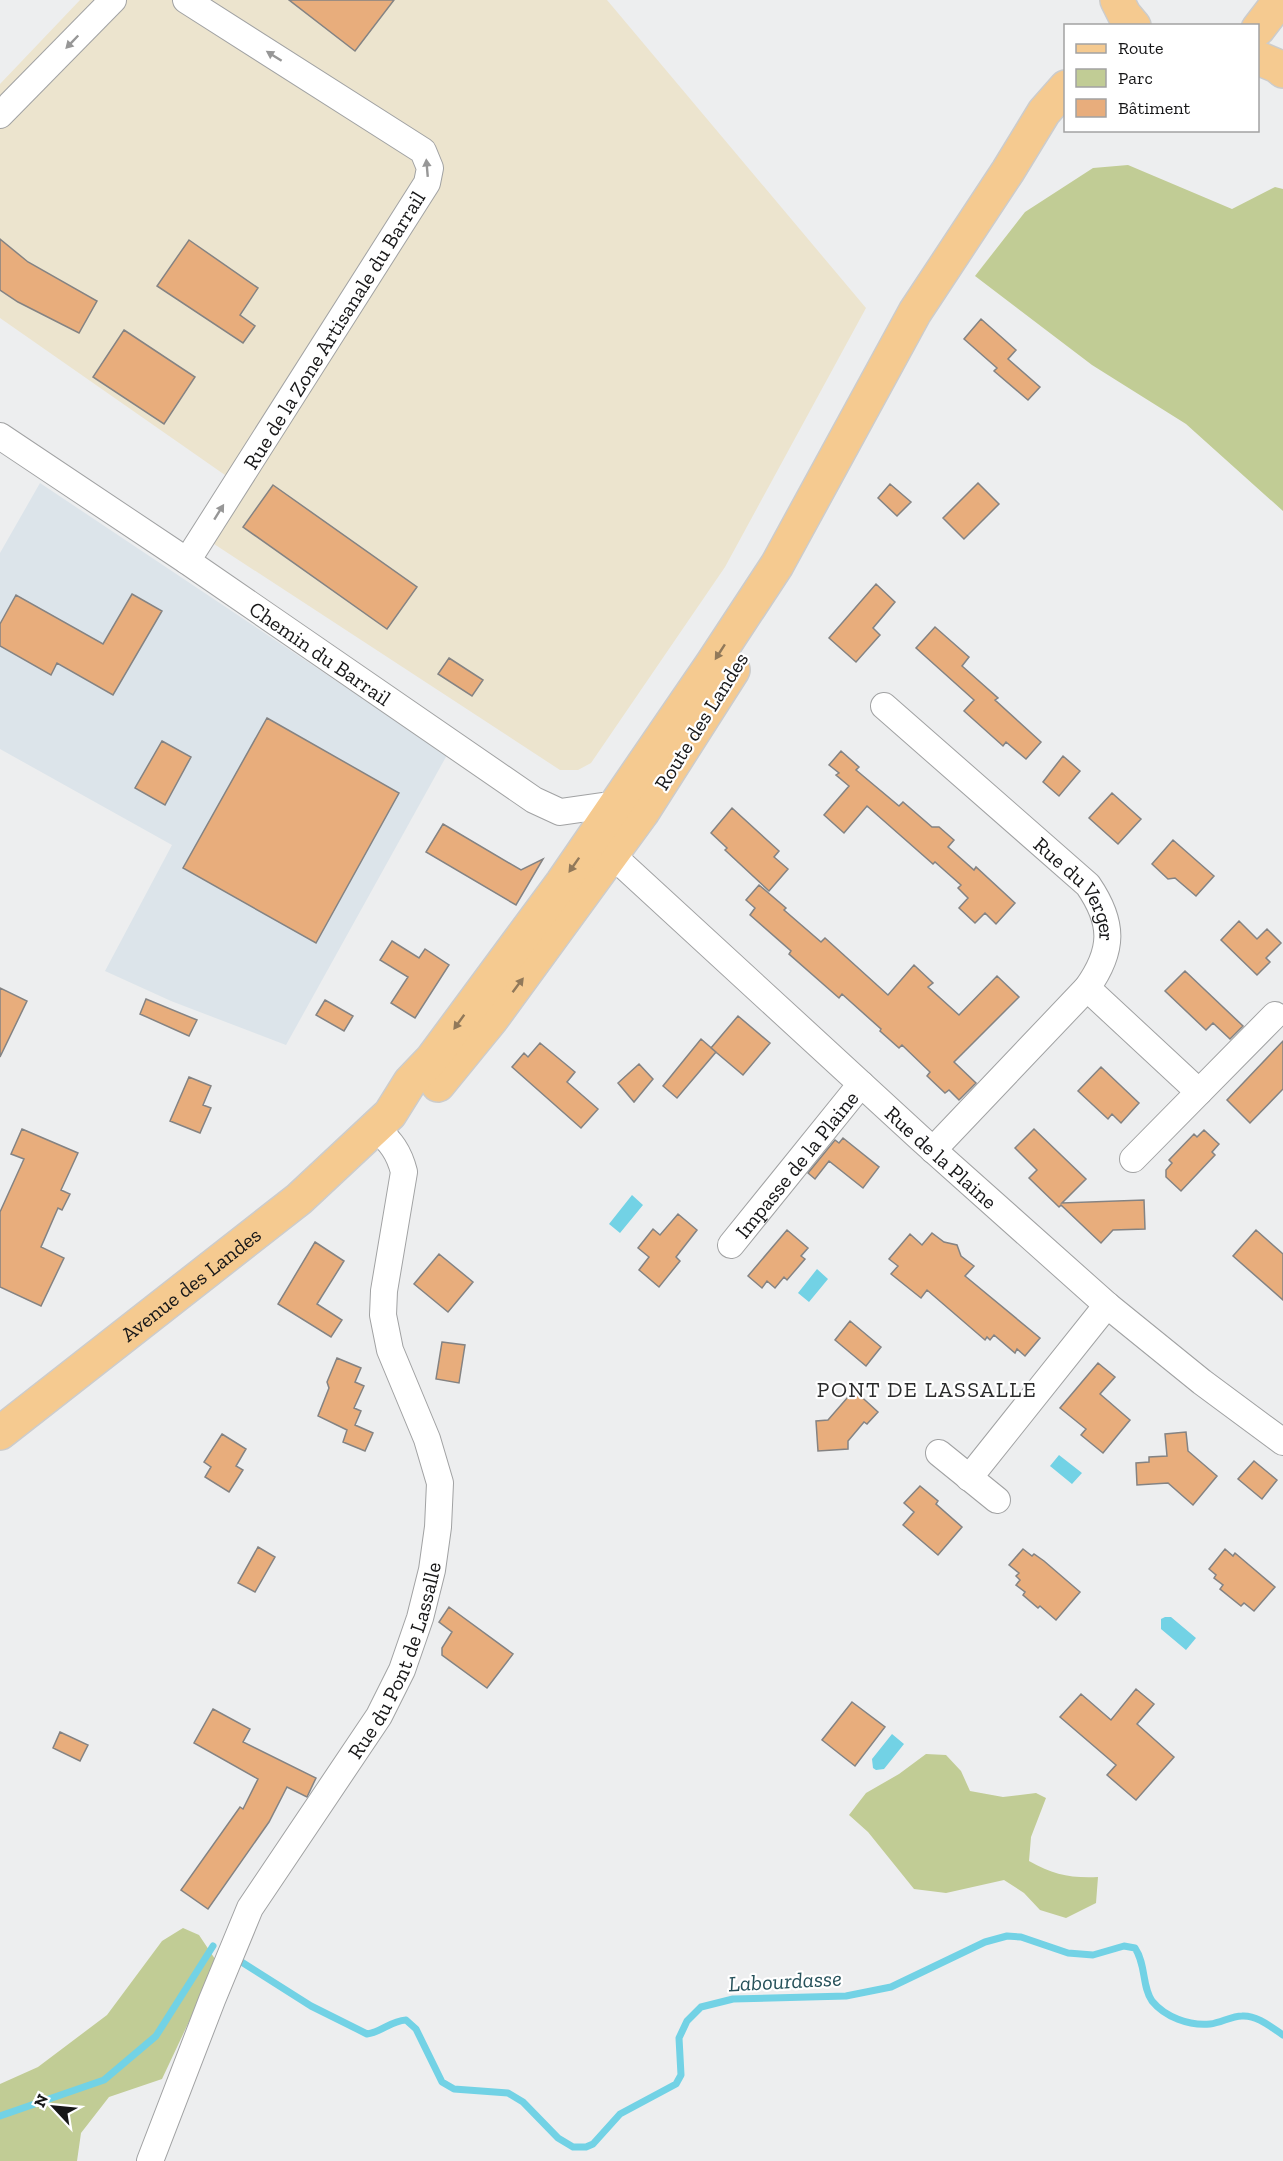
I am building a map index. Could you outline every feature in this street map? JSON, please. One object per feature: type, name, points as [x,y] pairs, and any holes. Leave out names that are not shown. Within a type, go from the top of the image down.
[{"type":"main road","points":[[1107,24],[1113,0]]},
{"type":"main road","points":[[1118,0],[1124,14],[1132,24]]},
{"type":"main road","points":[[1259,27],[1274,8],[1277,0]]},
{"type":"main road","points":[[1259,59],[1283,71]]},
{"type":"main road","name":"Route des Landes","points":[[383,1121],[410,1082],[432,1059],[562,883],[712,664],[777,565],[915,312],[1044,112],[1064,88]]},
{"type":"main road","name":"Route des Landes","points":[[1008,171],[1064,115]]},
{"type":"main road","name":"Route des Landes","points":[[383,1121],[437,1087],[492,1020],[642,813],[748,647],[852,454],[940,276]]},
{"type":"main road","name":"Avenue des Landes","points":[[0,1433],[299,1199],[383,1121]]},
{"type":"street","points":[[0,115],[112,0]]},
{"type":"street","name":"Rue de la Zone Artisanale du Barrail","points":[[186,0],[423,151],[429,168],[427,183],[187,561]]},
{"type":"street","name":"Chemin du Barrail","points":[[0,436],[187,561],[534,800],[560,812],[602,806],[612,810]]},
{"type":"street","name":"Rue du Verger","points":[[884,706],[1088,885],[1101,904],[1108,927],[1106,953],[1099,971],[1087,988],[933,1150]]},
{"type":"street","points":[[612,810],[612,855]]},
{"type":"street","name":"Rue de la Plaine","points":[[612,855],[933,1150],[1107,1305],[1202,1382],[1283,1442]]},
{"type":"street","points":[[1087,988],[1199,1092]]},
{"type":"street","points":[[1133,1159],[1275,1015]]},
{"type":"street","name":"Impasse de la Plaine","points":[[731,1245],[861,1084]]},
{"type":"street","name":"Rue du Pont de Lassalle","points":[[150,2161],[250,1908],[379,1716],[402,1670],[420,1618],[432,1570],[438,1527],[440,1483],[427,1439],[390,1350],[383,1315],[384,1291],[404,1172],[400,1156],[383,1121]]},
{"type":"street","points":[[969,1478],[1107,1305]]},
{"type":"street","points":[[939,1453],[997,1500]]},
{"type":"shaded area","points":[[80,0],[607,0],[866,308],[725,567],[591,763],[578,770],[560,770],[211,542],[245,489],[0,318],[0,84]]},
{"type":"shaded area","points":[[40,483],[447,755],[286,1045],[171,1001],[105,971],[172,845],[0,749],[0,553]]},
{"type":"green space","points":[[1128,165],[1232,209],[1275,187],[1283,189],[1283,511],[1186,424],[1092,365],[975,276],[1025,212],[1093,168]]},
{"type":"green space","points":[[926,1754],[946,1755],[961,1771],[970,1791],[1003,1797],[1036,1793],[1046,1798],[1031,1837],[1029,1861],[1062,1875],[1098,1877],[1096,1903],[1066,1918],[1040,1910],[1024,1893],[1004,1880],[946,1893],[914,1889],[868,1832],[849,1815],[866,1793],[899,1774]]},
{"type":"green space","points":[[183,1928],[199,1935],[217,1962],[162,2079],[109,2097],[81,2133],[77,2161],[0,2161],[0,2084],[38,2067],[107,2015],[162,1941]]},
{"type":"water","points":[[632,1195],[643,1205],[620,1233],[609,1224]]},
{"type":"water","points":[[817,1269],[828,1279],[809,1302],[798,1293]]},
{"type":"water","points":[[1059,1455],[1082,1473],[1072,1484],[1050,1466]]},
{"type":"water","points":[[1171,1617],[1196,1638],[1186,1650],[1161,1629],[1161,1619]]},
{"type":"water","points":[[892,1734],[904,1744],[884,1769],[876,1770],[873,1768],[872,1759]]},
{"type":"building","points":[[289,0],[394,0],[355,51]]},
{"type":"building","points":[[0,239],[28,262],[97,301],[79,333],[18,302],[0,290]]},
{"type":"building","points":[[189,240],[258,288],[240,315],[255,326],[243,343],[157,286]]},
{"type":"building","points":[[981,319],[1016,350],[1008,359],[1040,387],[1028,400],[994,371],[997,368],[964,339]]},
{"type":"building","points":[[124,330],[195,377],[164,424],[93,377]]},
{"type":"building","points":[[978,483],[999,504],[964,539],[943,518]]},
{"type":"building","points":[[890,484],[911,502],[897,516],[878,498]]},
{"type":"building","points":[[273,485],[417,587],[387,629],[243,527]]},
{"type":"building","points":[[876,584],[895,602],[873,628],[880,635],[856,662],[829,638]]},
{"type":"building","points":[[132,594],[162,611],[113,695],[57,663],[51,675],[0,646],[0,624],[16,595],[103,644]]},
{"type":"building","points":[[935,627],[969,657],[962,666],[998,698],[995,700],[1041,742],[1026,759],[1006,742],[1003,746],[964,711],[974,700],[916,648]]},
{"type":"building","points":[[449,658],[483,680],[472,696],[438,674]]},
{"type":"building","points":[[267,718],[399,793],[316,943],[183,868]]},
{"type":"building","points":[[162,741],[191,757],[165,805],[135,788]]},
{"type":"building","points":[[841,751],[859,767],[856,770],[899,806],[903,802],[932,827],[939,827],[954,840],[948,847],[974,870],[976,867],[1015,903],[996,924],[985,913],[975,923],[959,908],[968,898],[958,888],[961,885],[935,862],[933,864],[867,806],[844,833],[824,815],[849,786],[836,775],[839,773],[829,765]]},
{"type":"building","points":[[1063,756],[1080,771],[1059,796],[1043,782]]},
{"type":"building","points":[[1112,793],[1141,819],[1118,844],[1089,818]]},
{"type":"building","points":[[732,808],[779,851],[774,857],[788,869],[769,891],[725,850],[727,848],[711,833]]},
{"type":"building","points":[[443,824],[521,870],[543,859],[516,905],[426,852]]},
{"type":"building","points":[[1173,840],[1214,876],[1196,896],[1175,878],[1168,879],[1152,864]]},
{"type":"building","points":[[759,885],[821,942],[825,938],[888,995],[914,965],[933,983],[928,987],[959,1015],[997,976],[1019,997],[954,1062],[976,1083],[959,1100],[949,1090],[945,1093],[927,1076],[930,1072],[902,1045],[899,1048],[842,994],[839,998],[789,954],[791,951],[750,915],[755,908],[746,900]]},
{"type":"building","points":[[1239,921],[1257,939],[1267,929],[1281,943],[1266,958],[1270,962],[1257,975],[1221,940]]},
{"type":"building","points":[[392,941],[419,958],[425,949],[449,965],[415,1018],[391,1003],[408,977],[380,960]]},
{"type":"building","points":[[1185,971],[1243,1026],[1230,1039],[1213,1023],[1206,1030],[1165,991]]},
{"type":"building","points":[[0,988],[27,1001],[0,1057]]},
{"type":"building","points":[[146,999],[197,1020],[189,1036],[140,1014]]},
{"type":"building","points":[[325,1000],[353,1016],[344,1031],[316,1015]]},
{"type":"building","points":[[738,1016],[770,1043],[743,1075],[711,1048]]},
{"type":"building","points":[[701,1039],[716,1052],[677,1098],[663,1086]]},
{"type":"building","points":[[1283,1041],[1283,1089],[1250,1123],[1227,1100]]},
{"type":"building","points":[[540,1043],[575,1072],[567,1082],[598,1109],[581,1128],[512,1067],[524,1053],[528,1057]]},
{"type":"building","points":[[639,1064],[653,1079],[634,1102],[618,1083]]},
{"type":"building","points":[[1101,1067],[1139,1103],[1121,1123],[1112,1114],[1108,1119],[1078,1091]]},
{"type":"building","points":[[189,1077],[211,1086],[203,1105],[211,1108],[200,1133],[170,1121]]},
{"type":"building","points":[[22,1129],[78,1153],[61,1190],[70,1194],[62,1210],[58,1208],[41,1247],[64,1258],[41,1306],[0,1287],[0,1212],[24,1159],[11,1154]]},
{"type":"building","points":[[1034,1129],[1086,1179],[1062,1203],[1144,1200],[1145,1229],[1113,1230],[1101,1243],[1061,1205],[1059,1207],[1029,1178],[1037,1170],[1015,1148]]},
{"type":"building","points":[[1204,1130],[1219,1144],[1212,1152],[1215,1155],[1181,1191],[1166,1177],[1166,1170],[1172,1163],[1169,1160],[1194,1134],[1197,1137]]},
{"type":"building","points":[[843,1138],[879,1167],[863,1188],[829,1161],[815,1179],[808,1173],[835,1140],[839,1143]]},
{"type":"building","points":[[678,1214],[697,1230],[676,1257],[680,1261],[659,1287],[639,1270],[649,1257],[638,1248],[653,1229],[660,1235]]},
{"type":"building","points":[[787,1230],[808,1248],[801,1256],[805,1259],[787,1280],[784,1277],[775,1288],[767,1281],[762,1288],[748,1276]]},
{"type":"building","points":[[1256,1230],[1283,1254],[1283,1300],[1233,1256]]},
{"type":"building","points":[[932,1233],[944,1242],[957,1245],[961,1256],[974,1266],[965,1276],[1040,1338],[1025,1356],[1017,1349],[1015,1353],[994,1335],[990,1340],[987,1337],[985,1340],[927,1290],[921,1298],[891,1274],[898,1266],[889,1259],[910,1234],[922,1245]]},
{"type":"building","points":[[315,1242],[344,1261],[317,1304],[342,1320],[331,1337],[278,1304]]},
{"type":"building","points":[[439,1254],[473,1282],[448,1312],[414,1284]]},
{"type":"building","points":[[850,1321],[881,1347],[866,1366],[835,1340]]},
{"type":"building","points":[[442,1342],[465,1345],[459,1383],[436,1379]]},
{"type":"building","points":[[337,1358],[361,1368],[355,1382],[364,1386],[354,1408],[361,1411],[355,1425],[373,1433],[365,1451],[343,1442],[347,1430],[318,1416],[329,1388],[327,1382]]},
{"type":"building","points":[[1098,1363],[1115,1377],[1100,1394],[1130,1420],[1103,1453],[1081,1435],[1086,1429],[1060,1408]]},
{"type":"building","points":[[854,1390],[878,1412],[867,1424],[864,1422],[848,1441],[848,1449],[818,1451],[816,1421],[828,1420]]},
{"type":"building","points":[[1186,1432],[1188,1451],[1217,1476],[1193,1505],[1168,1483],[1137,1485],[1136,1463],[1149,1462],[1149,1457],[1167,1456],[1165,1434]]},
{"type":"building","points":[[222,1434],[246,1449],[236,1466],[243,1470],[229,1492],[205,1477],[211,1467],[204,1462]]},
{"type":"building","points":[[1254,1461],[1277,1480],[1262,1499],[1238,1479]]},
{"type":"building","points":[[920,1486],[938,1501],[936,1504],[962,1527],[938,1555],[903,1525],[914,1512],[904,1503]]},
{"type":"building","points":[[258,1547],[275,1557],[255,1592],[238,1583]]},
{"type":"building","points":[[1023,1549],[1044,1561],[1080,1592],[1056,1620],[1023,1595],[1025,1592],[1016,1585],[1020,1580],[1016,1576],[1019,1573],[1009,1565]]},
{"type":"building","points":[[1225,1549],[1233,1556],[1235,1553],[1275,1587],[1254,1611],[1244,1603],[1241,1606],[1220,1589],[1223,1585],[1214,1578],[1216,1575],[1209,1569]]},
{"type":"building","points":[[449,1607],[513,1654],[487,1688],[442,1655],[442,1648],[452,1632],[439,1622]]},
{"type":"building","points":[[1136,1689],[1154,1704],[1137,1724],[1174,1757],[1136,1800],[1107,1775],[1116,1765],[1060,1717],[1081,1694],[1111,1720]]},
{"type":"building","points":[[852,1702],[885,1727],[855,1766],[822,1740]]},
{"type":"building","points":[[213,1709],[250,1729],[243,1742],[316,1778],[307,1797],[287,1787],[269,1822],[208,1909],[181,1890],[240,1807],[243,1809],[258,1779],[194,1743]]},
{"type":"building","points":[[60,1732],[88,1745],[80,1761],[53,1748]]},
{"type":"waterway","name":"Labourdasse","points":[[240,1961],[311,2006],[367,2034],[395,2022],[406,2020],[416,2029],[442,2082],[454,2089],[508,2093],[523,2102],[558,2138],[573,2147],[586,2147],[593,2144],[620,2114],[676,2084],[681,2075],[679,2038],[687,2021],[701,2007],[733,1999],[846,1996],[891,1987],[985,1942],[1007,1936],[1021,1937],[1068,1953],[1093,1955],[1124,1946],[1135,1948],[1141,1961],[1149,1995],[1157,2007],[1164,2012],[1194,2024],[1214,2023],[1238,2016],[1248,2016],[1264,2022],[1283,2035]]},
{"type":"waterway","name":"Labourdasse","points":[[0,2116],[104,2080],[156,2036],[213,1946]]},
{"type":"district","name":"PONT DE LASSALLE","points":[[927,1389]]}]
